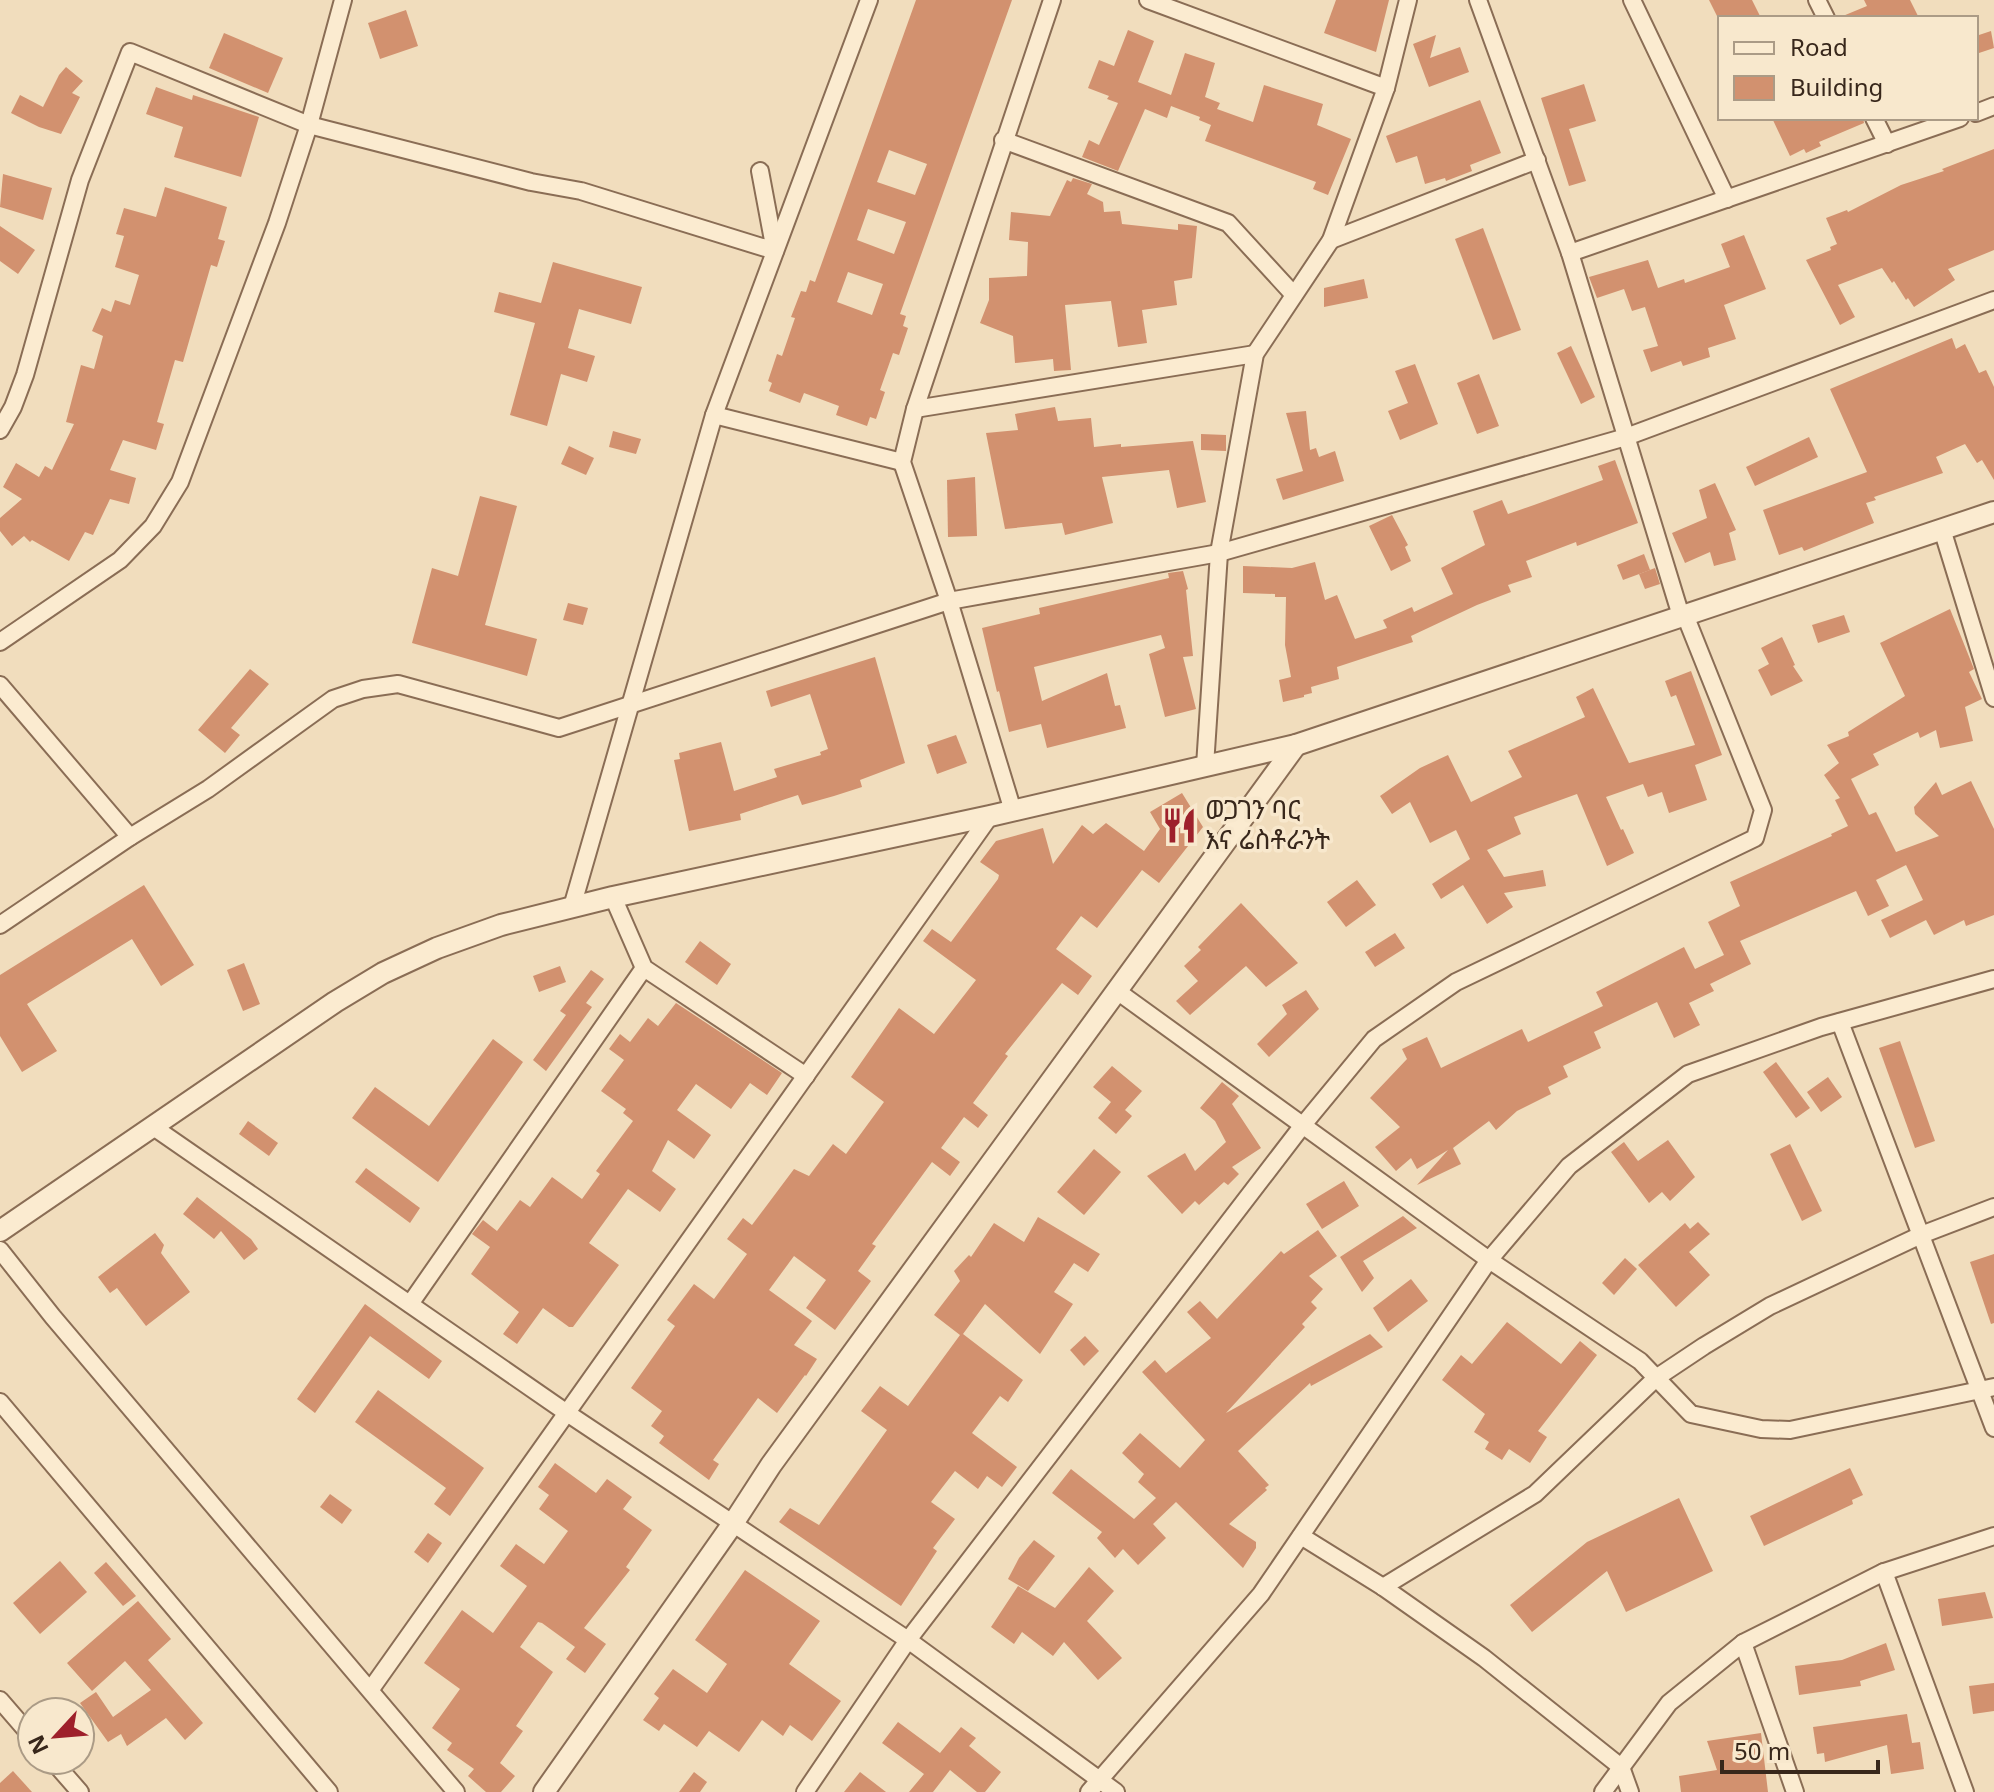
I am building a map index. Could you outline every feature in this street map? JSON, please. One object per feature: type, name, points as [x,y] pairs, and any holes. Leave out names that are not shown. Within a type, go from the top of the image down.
[{"type":"street","points":[[0,642],[120,560],[153,526],[180,482],[277,223],[309,125],[343,0]]},
{"type":"street","points":[[572,907],[714,415],[869,0]]},
{"type":"street","points":[[1013,811],[949,601],[902,462],[915,409],[1052,0]]},
{"type":"street","points":[[1148,0],[1386,88]]},
{"type":"street","points":[[1205,766],[1219,553],[1255,354],[1331,240],[1386,88],[1408,0]]},
{"type":"street","points":[[805,1792],[908,1640],[1303,1125],[1374,1039],[1456,982],[1755,838],[1763,810],[1683,616],[1570,253],[1478,0]]},
{"type":"street","points":[[1632,0],[1727,199]]},
{"type":"street","points":[[0,430],[25,375],[80,180],[130,52],[309,125],[531,182],[581,191],[775,251],[760,171]]},
{"type":"street","points":[[1875,120],[1887,144]]},
{"type":"street","points":[[1570,253],[1954,120]]},
{"type":"street","points":[[1003,140],[1228,223],[1294,295]]},
{"type":"street","points":[[1331,240],[1537,160]]},
{"type":"street","points":[[0,925],[130,837],[208,789],[333,699],[363,689],[398,684],[559,728],[949,601],[1219,553],[1626,437],[1994,300]]},
{"type":"street","points":[[915,409],[1255,354]]},
{"type":"street","points":[[714,415],[902,462]]},
{"type":"street","points":[[0,1231],[335,1002],[383,973],[437,948],[501,925],[613,897],[1013,811],[1296,745],[1994,512]]},
{"type":"street","points":[[1942,529],[1994,698]]},
{"type":"street","points":[[0,685],[130,837]]},
{"type":"street","points":[[544,1792],[781,1452],[1296,745]]},
{"type":"street","points":[[371,1689],[990,816]]},
{"type":"street","points":[[613,897],[644,968],[806,1076]]},
{"type":"street","points":[[410,1304],[644,968]]},
{"type":"street","points":[[1095,1786],[1261,1594],[1489,1260],[1569,1166],[1688,1074],[1840,1022],[1994,979]]},
{"type":"street","points":[[1117,991],[1489,1260],[1640,1361],[1691,1414],[1761,1429],[1790,1430],[1988,1389]]},
{"type":"street","points":[[1840,1022],[1921,1235],[1988,1389],[1994,1428]]},
{"type":"street","points":[[152,1126],[567,1413],[908,1640],[1095,1786],[1116,1792]]},
{"type":"street","points":[[1383,1587],[1535,1494],[1656,1378],[1770,1306],[1921,1235],[1994,1207]]},
{"type":"street","points":[[0,1250],[53,1317],[456,1792]]},
{"type":"street","points":[[0,1402],[329,1792]]},
{"type":"street","points":[[1301,1536],[1383,1587],[1484,1658],[1621,1767],[1630,1792]]},
{"type":"street","points":[[1603,1792],[1669,1703],[1743,1643],[1884,1572],[1994,1536]]},
{"type":"street","points":[[1884,1572],[1965,1792]]},
{"type":"street","points":[[1743,1643],[1795,1792]]},
{"type":"street","points":[[1,1704],[16,1720]]},
{"type":"street","points":[[66,1776],[80,1792]]},
{"type":"building","points":[[916,0],[1012,0],[900,314],[906,316],[903,326],[908,328],[899,355],[893,353],[880,390],[885,392],[876,419],[870,417],[867,426],[836,415],[839,406],[804,393],[800,403],[769,391],[772,383],[768,381],[777,354],[782,356],[801,291],[806,292],[810,280],[815,282]],"holes":[[[889,150],[927,164],[915,195],[877,182]],[[868,209],[906,222],[894,254],[857,240]],[[848,272],[883,284],[872,315],[837,302]]]},
{"type":"building","points":[[1336,0],[1389,0],[1376,52],[1324,33]]},
{"type":"building","points":[[1709,0],[1752,0],[1760,16],[1718,16]]},
{"type":"building","points":[[1864,0],[1910,0],[1918,16],[1843,16],[1867,6]]},
{"type":"building","points":[[406,10],[418,46],[380,59],[368,23]]},
{"type":"building","points":[[1128,30],[1154,41],[1138,82],[1171,95],[1185,53],[1215,63],[1205,97],[1220,103],[1217,109],[1253,122],[1264,85],[1323,104],[1317,125],[1351,139],[1328,195],[1313,189],[1316,182],[1205,141],[1211,125],[1199,120],[1200,117],[1171,106],[1167,118],[1145,109],[1118,171],[1082,157],[1089,140],[1099,145],[1118,103],[1088,88],[1099,60],[1114,66]]},
{"type":"building","points":[[1991,31],[1994,48],[1978,53],[1978,35]]},
{"type":"building","points":[[224,33],[283,58],[268,93],[209,68]]},
{"type":"building","points":[[1436,35],[1430,58],[1460,47],[1469,72],[1429,87],[1413,44]]},
{"type":"building","points":[[66,67],[83,81],[72,93],[80,97],[61,134],[11,113],[20,95],[43,107]]},
{"type":"building","points":[[1584,84],[1596,121],[1569,129],[1586,181],[1569,186],[1541,98]]},
{"type":"building","points":[[156,87],[192,100],[193,95],[259,117],[241,177],[174,157],[183,127],[146,114]]},
{"type":"building","points":[[1480,100],[1501,153],[1470,165],[1472,171],[1446,181],[1445,178],[1425,184],[1417,156],[1396,163],[1386,136]]},
{"type":"building","points":[[1773,120],[1863,120],[1864,123],[1819,142],[1821,146],[1790,156]]},
{"type":"building","points":[[1994,149],[1994,250],[1948,269],[1955,280],[1914,307],[1882,268],[1838,285],[1855,317],[1840,325],[1806,260],[1831,250],[1830,247],[1837,244],[1826,218],[1848,212],[1901,185],[1944,171],[1942,169]]},
{"type":"building","points":[[3,174],[52,188],[43,220],[0,207]]},
{"type":"building","points":[[1073,178],[1092,184],[1087,194],[1103,202],[1104,212],[1120,211],[1122,224],[1178,230],[1178,224],[1197,226],[1192,278],[1174,281],[1177,305],[1142,310],[1147,343],[1118,347],[1111,301],[1065,305],[1071,370],[1054,371],[1053,359],[1015,363],[1013,336],[980,323],[989,300],[989,278],[1027,276],[1028,242],[1009,240],[1011,212],[1050,216],[1067,180],[1071,182]]},
{"type":"building","points":[[165,187],[227,207],[218,239],[225,241],[217,267],[211,265],[183,362],[175,360],[157,422],[164,424],[156,450],[123,440],[110,470],[136,478],[129,504],[110,499],[93,535],[85,532],[69,561],[24,536],[12,546],[0,531],[0,518],[22,499],[3,487],[16,463],[39,477],[45,466],[52,470],[74,424],[66,422],[81,365],[94,369],[103,336],[92,331],[102,308],[111,312],[115,300],[130,305],[139,275],[115,267],[124,236],[116,234],[124,208],[156,217]]},
{"type":"building","points":[[0,226],[35,250],[18,274],[0,261]]},
{"type":"building","points":[[1483,228],[1521,330],[1493,340],[1455,239]]},
{"type":"building","points":[[1744,235],[1766,289],[1724,305],[1736,339],[1708,348],[1710,357],[1683,366],[1681,361],[1651,372],[1643,350],[1658,346],[1645,307],[1632,311],[1624,289],[1597,298],[1589,277],[1648,260],[1658,288],[1684,279],[1685,283],[1730,267],[1721,244]]},
{"type":"building","points":[[553,262],[642,287],[631,324],[579,309],[568,348],[595,356],[587,382],[561,374],[547,426],[510,415],[535,323],[494,312],[499,292],[541,303]]},
{"type":"building","points":[[1364,279],[1368,298],[1324,307],[1324,288]]},
{"type":"building","points":[[1952,338],[1956,349],[1965,344],[1979,373],[1986,370],[1994,387],[1994,480],[1982,460],[1977,463],[1965,444],[1936,457],[1943,473],[1874,497],[1876,500],[1866,503],[1874,523],[1804,551],[1802,547],[1779,555],[1763,510],[1867,472],[1830,389]]},
{"type":"building","points":[[1571,346],[1595,397],[1581,404],[1557,353]]},
{"type":"building","points":[[1415,364],[1438,424],[1400,440],[1388,411],[1408,403],[1395,371]]},
{"type":"building","points":[[1479,374],[1499,426],[1477,434],[1457,383]]},
{"type":"building","points":[[1055,407],[1058,421],[1091,418],[1094,447],[1193,441],[1206,502],[1177,508],[1169,470],[1102,477],[1113,523],[1065,535],[1062,523],[1005,529],[986,433],[1018,430],[1015,414]]},
{"type":"building","points":[[1306,411],[1310,450],[1316,448],[1319,457],[1335,451],[1344,481],[1283,500],[1276,479],[1303,471],[1286,413]]},
{"type":"building","points":[[613,431],[641,439],[636,454],[609,447]]},
{"type":"building","points":[[1201,434],[1226,435],[1226,451],[1201,450]]},
{"type":"building","points":[[1809,437],[1818,457],[1755,486],[1746,467]]},
{"type":"building","points":[[569,446],[594,458],[586,475],[561,464]]},
{"type":"building","points":[[1615,460],[1638,523],[1526,561],[1532,577],[1508,585],[1511,592],[1411,636],[1413,642],[1337,667],[1339,679],[1311,687],[1312,693],[1304,697],[1283,702],[1279,680],[1291,677],[1285,645],[1286,597],[1243,593],[1243,566],[1292,568],[1315,562],[1325,600],[1337,595],[1355,639],[1387,628],[1383,620],[1412,607],[1414,612],[1453,594],[1441,568],[1485,545],[1473,511],[1502,500],[1508,514],[1534,505],[1603,480],[1598,466]]},
{"type":"building","points":[[975,477],[977,536],[948,537],[947,480]]},
{"type":"building","points":[[1715,483],[1736,530],[1729,533],[1736,560],[1714,566],[1710,552],[1685,563],[1672,533],[1707,518],[1699,490]]},
{"type":"building","points":[[480,496],[517,506],[485,625],[537,639],[527,676],[412,643],[432,568],[458,576]]},
{"type":"building","points":[[1392,515],[1408,545],[1405,547],[1411,561],[1391,571],[1369,526]]},
{"type":"building","points":[[1644,554],[1650,570],[1623,580],[1617,565]]},
{"type":"building","points":[[1655,568],[1660,584],[1645,589],[1639,574]]},
{"type":"building","points":[[1183,571],[1188,589],[1193,656],[1183,657],[1196,709],[1165,717],[1149,654],[1165,648],[1161,635],[1034,667],[1042,701],[1107,673],[1115,706],[1120,705],[1126,728],[1047,748],[1041,724],[1009,732],[982,628],[1040,614],[1039,608],[1169,578],[1168,573]]},
{"type":"building","points":[[568,603],[588,608],[583,625],[563,620]]},
{"type":"building","points":[[1950,609],[1974,669],[1969,672],[1982,699],[1965,707],[1973,741],[1940,748],[1936,730],[1920,738],[1918,732],[1873,754],[1879,765],[1851,779],[1869,815],[1876,812],[1896,852],[1939,836],[1915,814],[1914,807],[1936,782],[1942,795],[1971,781],[1994,829],[1994,915],[1966,926],[1964,920],[1934,935],[1926,920],[1890,938],[1881,920],[1923,900],[1906,865],[1876,880],[1889,906],[1868,916],[1856,891],[1740,941],[1751,964],[1710,984],[1714,991],[1689,1003],[1700,1025],[1674,1038],[1657,1002],[1594,1032],[1601,1048],[1563,1066],[1568,1077],[1548,1087],[1551,1094],[1517,1111],[1496,1130],[1489,1121],[1453,1148],[1461,1164],[1417,1185],[1448,1150],[1417,1169],[1411,1158],[1396,1171],[1375,1147],[1400,1127],[1370,1098],[1407,1059],[1402,1049],[1427,1037],[1441,1068],[1522,1029],[1528,1042],[1603,1006],[1596,992],[1684,947],[1695,969],[1724,955],[1708,922],[1740,906],[1730,882],[1848,826],[1835,800],[1840,798],[1824,775],[1839,763],[1827,745],[1849,736],[1848,732],[1905,696],[1880,643]]},
{"type":"building","points":[[1844,615],[1850,632],[1818,643],[1812,625]]},
{"type":"building","points":[[1782,637],[1793,666],[1803,681],[1771,696],[1758,670],[1769,664],[1761,648]]},
{"type":"building","points":[[875,657],[905,763],[860,780],[862,787],[834,796],[802,805],[798,795],[740,814],[741,820],[689,831],[674,760],[680,759],[679,753],[721,742],[734,791],[777,777],[774,769],[821,755],[820,752],[828,749],[810,694],[771,707],[766,691]]},
{"type":"building","points":[[250,669],[269,684],[231,728],[240,735],[225,753],[198,730]]},
{"type":"building","points":[[1691,671],[1722,755],[1695,765],[1707,800],[1669,813],[1662,792],[1648,797],[1643,784],[1606,797],[1634,853],[1607,866],[1577,794],[1514,817],[1521,834],[1487,850],[1504,877],[1543,870],[1546,886],[1504,893],[1513,907],[1487,924],[1463,885],[1441,899],[1432,884],[1470,859],[1456,830],[1430,843],[1410,802],[1392,814],[1380,796],[1420,768],[1448,755],[1471,802],[1522,777],[1508,751],[1585,717],[1576,697],[1593,688],[1629,763],[1695,745],[1676,695],[1671,697],[1665,681]]},
{"type":"building","points":[[956,735],[967,763],[937,774],[927,745]]},
{"type":"building","points":[[1182,793],[1203,827],[1159,883],[1142,870],[1097,928],[1081,916],[1056,949],[1092,976],[1078,995],[1062,983],[1005,1054],[1008,1056],[973,1103],[988,1115],[978,1128],[964,1117],[941,1148],[960,1162],[950,1176],[932,1162],[872,1244],[876,1246],[858,1271],[871,1281],[835,1330],[806,1308],[826,1280],[794,1256],[769,1290],[812,1321],[794,1345],[817,1359],[777,1413],[758,1398],[713,1460],[719,1464],[709,1480],[659,1443],[664,1436],[651,1426],[662,1411],[631,1388],[675,1326],[667,1320],[694,1284],[714,1299],[747,1254],[727,1239],[743,1218],[752,1225],[794,1169],[809,1176],[833,1144],[846,1154],[884,1102],[851,1077],[899,1008],[934,1034],[976,980],[923,941],[932,929],[951,942],[998,879],[999,875],[980,862],[996,841],[1043,828],[1053,864],[1082,825],[1093,834],[1106,823],[1144,851],[1160,829],[1150,812]]},
{"type":"building","points":[[1357,880],[1376,905],[1346,927],[1327,902]]},
{"type":"building","points":[[144,885],[194,965],[161,986],[132,939],[27,1004],[57,1051],[22,1072],[0,1036],[0,975]]},
{"type":"building","points":[[1241,903],[1298,963],[1266,987],[1246,966],[1190,1015],[1176,1001],[1198,981],[1184,966]]},
{"type":"building","points":[[1395,933],[1405,948],[1375,967],[1365,952]]},
{"type":"building","points":[[700,941],[731,964],[717,985],[685,962]]},
{"type":"building","points":[[244,963],[260,1004],[243,1011],[227,970]]},
{"type":"building","points":[[560,966],[566,982],[539,992],[533,976]]},
{"type":"building","points":[[591,970],[604,979],[586,1003],[592,1007],[546,1071],[533,1060],[566,1015],[560,1011]]},
{"type":"building","points":[[1306,990],[1319,1009],[1269,1057],[1257,1044],[1287,1014],[1282,1005]]},
{"type":"building","points":[[676,1003],[782,1073],[767,1095],[750,1083],[731,1109],[696,1084],[677,1110],[711,1135],[694,1159],[668,1140],[652,1171],[676,1189],[660,1212],[628,1189],[589,1243],[619,1265],[573,1327],[543,1308],[517,1344],[503,1334],[519,1312],[471,1274],[490,1247],[472,1234],[483,1220],[497,1231],[520,1200],[530,1207],[552,1177],[582,1199],[600,1174],[596,1171],[633,1121],[623,1113],[626,1109],[601,1091],[624,1060],[609,1049],[620,1034],[630,1042],[648,1018],[658,1026]]},
{"type":"building","points":[[493,1039],[523,1062],[438,1182],[352,1118],[375,1087],[429,1126]]},
{"type":"building","points":[[1900,1041],[1935,1141],[1915,1148],[1879,1048]]},
{"type":"building","points":[[1776,1062],[1810,1108],[1796,1118],[1763,1072]]},
{"type":"building","points":[[1112,1066],[1142,1091],[1125,1110],[1132,1116],[1116,1134],[1098,1118],[1111,1102],[1093,1087]]},
{"type":"building","points":[[1828,1077],[1842,1097],[1821,1112],[1807,1092]]},
{"type":"building","points":[[1222,1082],[1239,1096],[1232,1104],[1261,1148],[1232,1167],[1239,1174],[1228,1185],[1224,1182],[1199,1205],[1195,1201],[1182,1214],[1147,1176],[1185,1153],[1195,1171],[1226,1142],[1215,1121],[1200,1108]]},
{"type":"building","points":[[248,1121],[278,1143],[269,1156],[239,1134]]},
{"type":"building","points":[[1668,1140],[1695,1177],[1670,1201],[1662,1192],[1649,1203],[1611,1152],[1624,1142],[1638,1161]]},
{"type":"building","points":[[1790,1144],[1822,1211],[1802,1221],[1770,1154]]},
{"type":"building","points":[[1094,1149],[1121,1172],[1084,1215],[1057,1192]]},
{"type":"building","points":[[366,1168],[420,1208],[410,1223],[355,1182]]},
{"type":"building","points":[[1344,1181],[1359,1206],[1322,1229],[1306,1204]]},
{"type":"building","points":[[197,1197],[251,1239],[258,1249],[244,1260],[221,1231],[214,1239],[183,1214]]},
{"type":"building","points":[[1403,1216],[1417,1228],[1363,1261],[1374,1278],[1362,1292],[1340,1257]]},
{"type":"building","points":[[1038,1217],[1100,1254],[1088,1272],[1074,1263],[1054,1292],[1073,1304],[1040,1354],[985,1304],[963,1334],[1023,1380],[1008,1402],[1000,1396],[972,1433],[1017,1467],[1002,1487],[987,1476],[978,1489],[955,1471],[931,1502],[955,1519],[933,1548],[937,1551],[901,1606],[779,1522],[790,1508],[819,1525],[887,1430],[861,1411],[880,1386],[908,1406],[960,1335],[934,1315],[960,1281],[954,1271],[969,1255],[971,1257],[994,1223],[1024,1242]]},
{"type":"building","points":[[1698,1222],[1710,1234],[1689,1252],[1710,1275],[1676,1307],[1638,1265],[1685,1223],[1690,1229]]},
{"type":"building","points":[[1318,1230],[1337,1256],[1309,1276],[1323,1289],[1311,1302],[1317,1308],[1302,1324],[1305,1327],[1226,1413],[1370,1334],[1383,1347],[1311,1386],[1310,1383],[1238,1451],[1269,1485],[1229,1524],[1256,1542],[1256,1548],[1243,1568],[1176,1502],[1153,1524],[1166,1538],[1138,1565],[1123,1549],[1115,1558],[1097,1538],[1102,1532],[1052,1493],[1071,1469],[1134,1519],[1156,1498],[1138,1482],[1144,1474],[1122,1453],[1140,1433],[1180,1468],[1205,1440],[1142,1372],[1155,1360],[1166,1373],[1211,1338],[1187,1312],[1200,1301],[1217,1319],[1281,1251],[1284,1254]]},
{"type":"building","points":[[155,1233],[164,1245],[161,1253],[190,1292],[146,1326],[117,1288],[110,1293],[98,1277]]},
{"type":"building","points":[[1994,1254],[1994,1323],[1991,1324],[1970,1262]]},
{"type":"building","points":[[1625,1258],[1637,1269],[1614,1295],[1602,1283]]},
{"type":"building","points":[[1411,1279],[1428,1301],[1388,1332],[1373,1308]]},
{"type":"building","points":[[365,1304],[442,1361],[429,1379],[370,1336],[315,1413],[297,1399]]},
{"type":"building","points":[[1507,1322],[1561,1364],[1580,1341],[1597,1355],[1538,1431],[1547,1437],[1530,1463],[1509,1449],[1502,1460],[1485,1449],[1489,1442],[1474,1432],[1485,1414],[1442,1380],[1461,1355],[1472,1364]]},
{"type":"building","points":[[1085,1336],[1099,1351],[1084,1366],[1070,1350]]},
{"type":"building","points":[[378,1390],[484,1468],[450,1516],[434,1504],[446,1488],[355,1422]]},
{"type":"building","points":[[555,1463],[596,1493],[607,1479],[632,1497],[623,1509],[652,1530],[626,1567],[630,1570],[584,1628],[606,1644],[585,1673],[566,1659],[575,1647],[542,1623],[538,1622],[520,1647],[553,1672],[516,1726],[523,1731],[500,1763],[515,1776],[501,1792],[486,1792],[468,1776],[474,1769],[447,1750],[452,1743],[432,1728],[460,1689],[424,1663],[462,1610],[493,1633],[527,1586],[500,1566],[516,1544],[544,1564],[568,1531],[539,1509],[549,1495],[538,1487]]},
{"type":"building","points":[[1850,1468],[1863,1495],[1852,1500],[1853,1504],[1764,1546],[1750,1516]]},
{"type":"building","points":[[330,1494],[352,1510],[342,1524],[320,1507]]},
{"type":"building","points":[[1679,1498],[1713,1571],[1626,1612],[1607,1571],[1532,1632],[1510,1605],[1587,1542]]},
{"type":"building","points":[[428,1533],[442,1543],[428,1563],[414,1552]]},
{"type":"building","points":[[1034,1540],[1055,1556],[1028,1591],[1008,1579],[1019,1558]]},
{"type":"building","points":[[60,1561],[87,1592],[40,1634],[13,1603]]},
{"type":"building","points":[[106,1562],[136,1596],[123,1606],[94,1573]]},
{"type":"building","points":[[1089,1567],[1114,1591],[1087,1621],[1122,1658],[1098,1680],[1064,1642],[1053,1656],[1022,1632],[1014,1644],[991,1627],[1018,1586],[1055,1608]]},
{"type":"building","points":[[745,1570],[820,1621],[789,1664],[841,1701],[812,1741],[790,1725],[783,1736],[762,1720],[739,1752],[709,1731],[697,1747],[664,1724],[659,1731],[643,1720],[659,1698],[654,1694],[673,1669],[707,1693],[727,1664],[695,1640]]},
{"type":"building","points":[[1985,1592],[1993,1618],[1942,1626],[1938,1599]]},
{"type":"building","points":[[138,1601],[171,1639],[148,1660],[203,1723],[185,1740],[166,1718],[127,1746],[121,1734],[108,1742],[96,1725],[96,1696],[90,1696],[96,1692],[113,1717],[151,1690],[125,1661],[92,1691],[67,1663]]},
{"type":"building","points":[[1886,1643],[1895,1670],[1860,1681],[1861,1686],[1799,1695],[1795,1666],[1842,1660]]},
{"type":"building","points":[[1994,1683],[1994,1711],[1973,1714],[1969,1686]]},
{"type":"building","points":[[1907,1714],[1912,1743],[1920,1742],[1924,1769],[1891,1774],[1887,1745],[1825,1762],[1824,1753],[1817,1754],[1813,1727]]},
{"type":"building","points":[[898,1722],[940,1753],[961,1727],[976,1738],[969,1746],[1001,1772],[985,1792],[977,1792],[950,1770],[933,1792],[909,1792],[924,1774],[882,1743]]},
{"type":"building","points":[[1761,1733],[1768,1792],[1681,1792],[1679,1776],[1717,1770],[1707,1741]]},
{"type":"building","points":[[13,1771],[32,1792],[0,1792],[0,1783]]},
{"type":"building","points":[[694,1772],[707,1782],[700,1792],[679,1792]]},
{"type":"building","points":[[860,1772],[886,1792],[844,1792]]},
{"type":"place","name":"ወጋገን ባር እና ሬስቶራንት","points":[[1179,825]]}]
